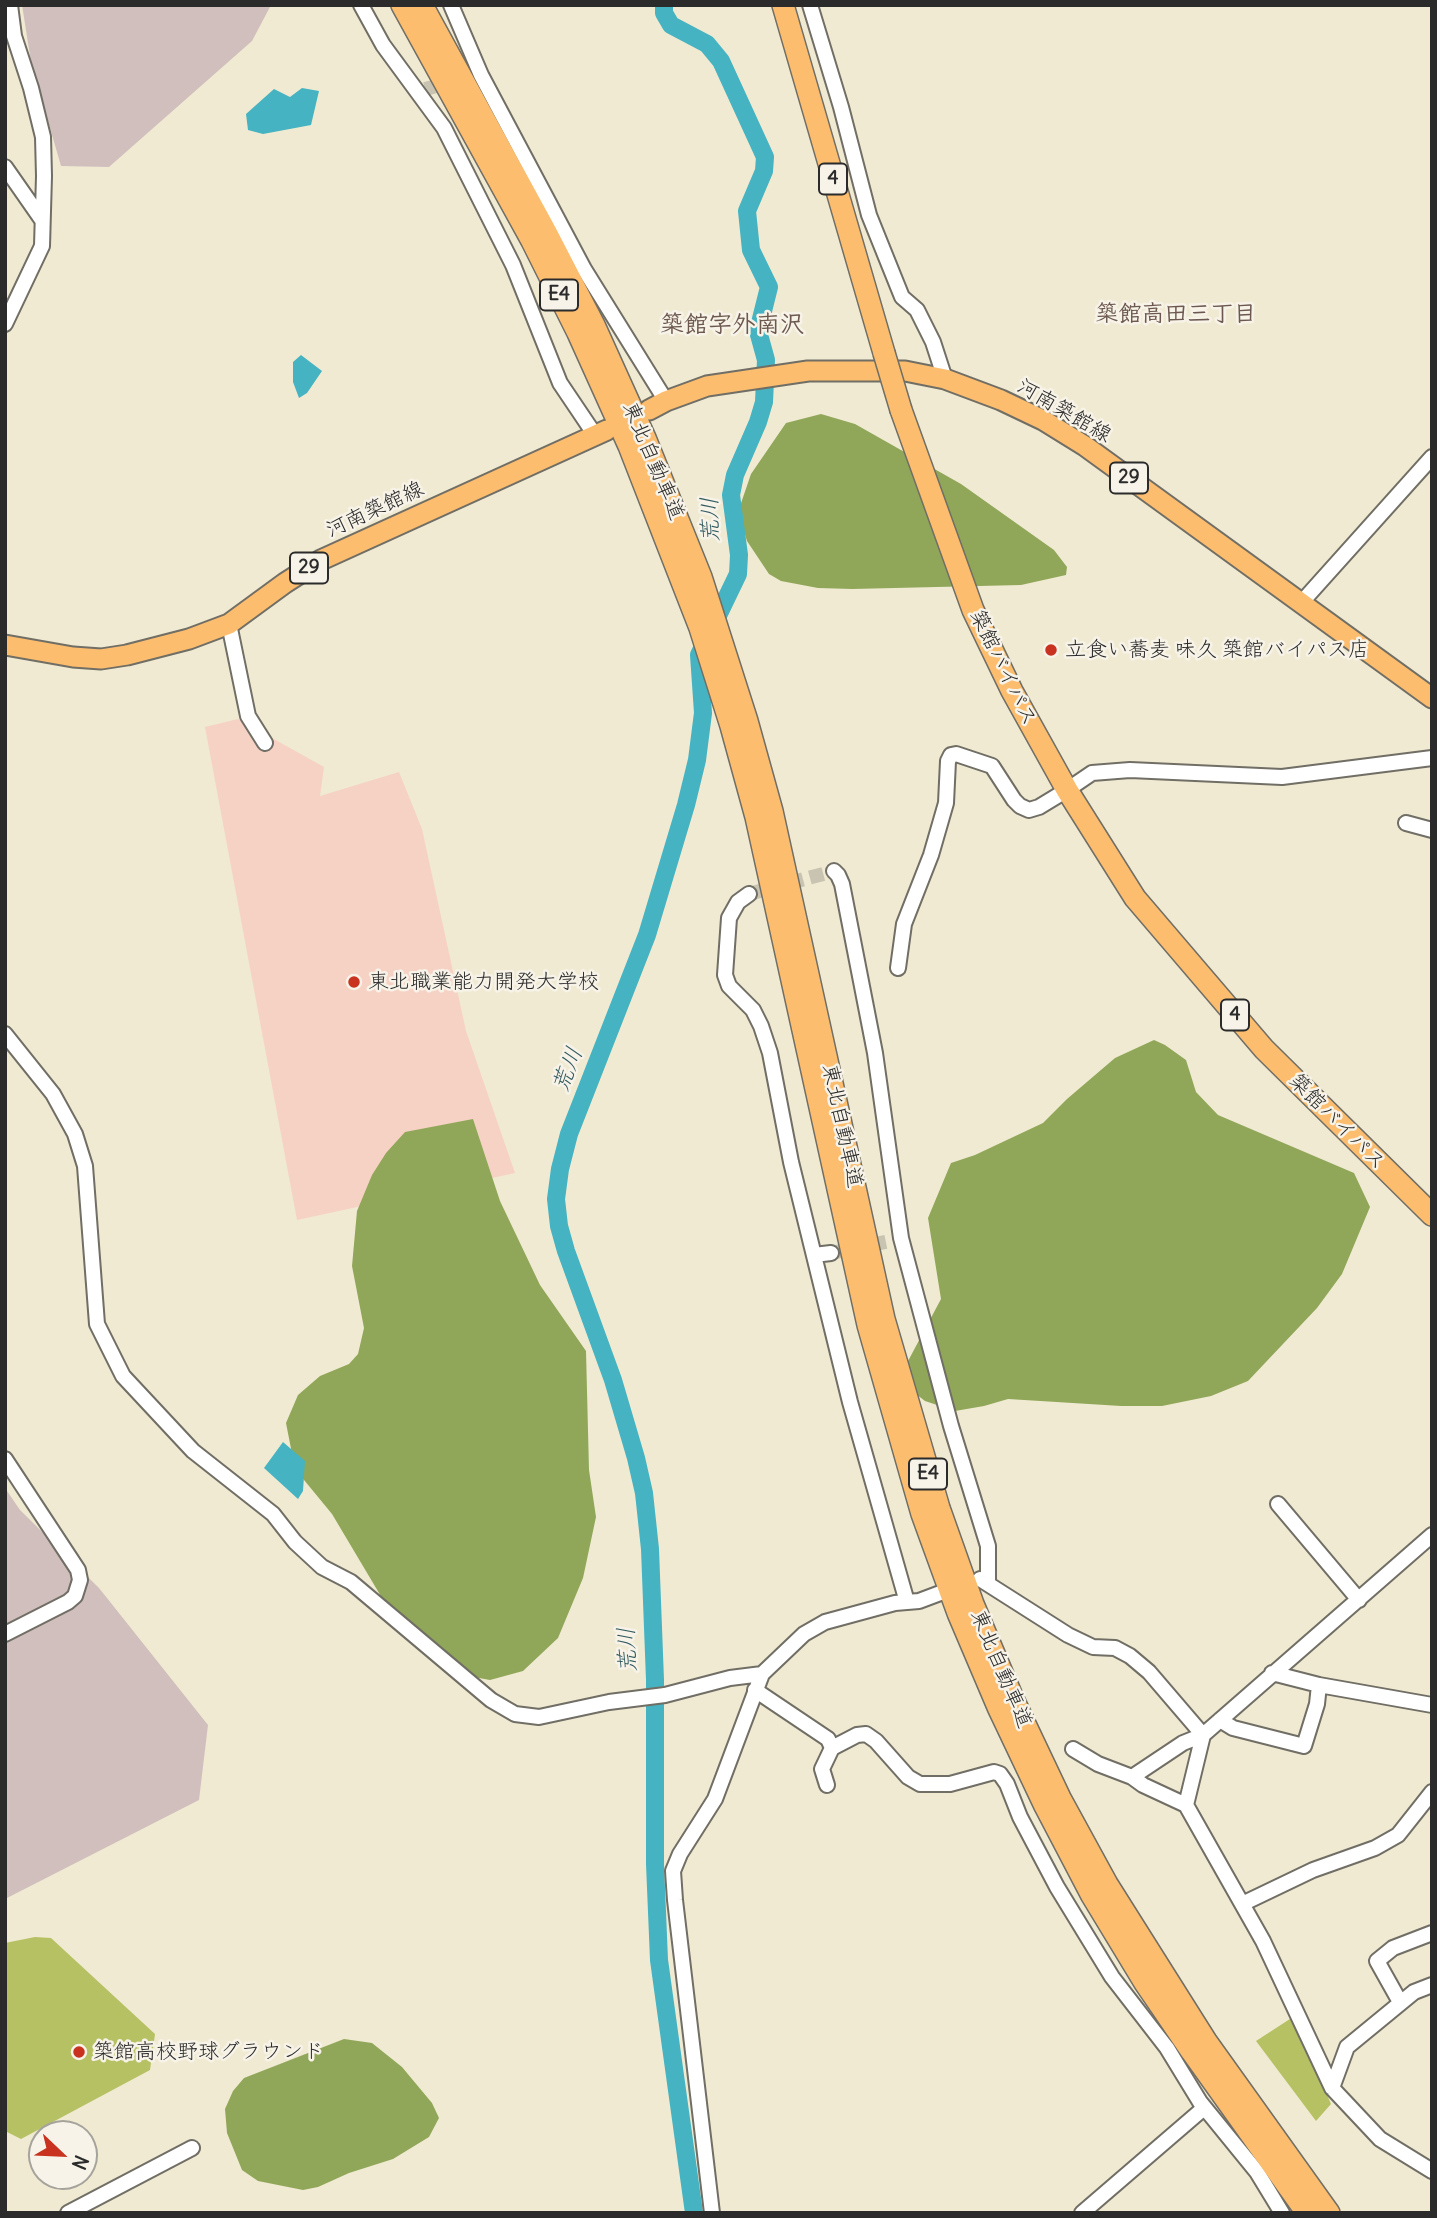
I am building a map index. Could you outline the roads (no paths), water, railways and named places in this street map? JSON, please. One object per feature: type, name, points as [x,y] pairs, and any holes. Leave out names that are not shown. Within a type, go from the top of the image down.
[{"type":"highway","name":"東北自動車道","points":[[402,5],[532,241],[578,333],[629,446],[689,597],[756,817],[868,1325],[922,1514],[958,1613],[998,1707],[1091,1894],[1145,1983],[1307,2213]]},
{"type":"highway","name":"東北自動車道","points":[[422,5],[594,325],[645,438],[701,577],[772,811],[884,1319],[939,1508],[973,1604],[1054,1786],[1107,1884],[1206,2041],[1329,2213]]},
{"type":"highway","name":"築館バイパス","points":[[783,5],[901,410],[974,610],[1012,691],[1067,790],[1135,898],[1264,1049],[1432,1215]]},
{"type":"main road","name":"河南築館線","points":[[658,405],[707,386],[750,378],[782,374],[905,371],[945,379],[1001,400],[1054,426],[1095,454],[1432,698]]},
{"type":"main road","name":"河南築館線","points":[[5,645],[101,659],[189,639],[229,624],[321,560],[601,432]]},
{"type":"street","points":[[5,324],[42,246],[43,220],[43,137],[14,36],[10,5]]},
{"type":"street","points":[[361,5],[383,45],[422,90],[444,128],[513,265],[560,383],[601,432]]},
{"type":"street","points":[[451,5],[478,76],[658,405]]},
{"type":"street","points":[[810,5],[842,107],[869,215],[902,297],[917,310],[933,342],[945,379]]},
{"type":"street","points":[[5,167],[43,220]]},
{"type":"street","points":[[1301,603],[1432,457]]},
{"type":"street","points":[[229,624],[248,716],[265,743]]},
{"type":"street","points":[[898,968],[904,924],[931,855],[946,803],[948,761],[951,755],[956,754],[992,766],[1014,800],[1029,810],[1039,807],[1091,773],[1130,770],[1282,777],[1432,758]]},
{"type":"street","points":[[1406,823],[1432,830]]},
{"type":"street","points":[[834,871],[842,884],[875,1053],[896,1239],[988,1546],[984,1581],[1068,1635],[1093,1647],[1115,1648],[1130,1656],[1149,1672],[1203,1735]]},
{"type":"street","points":[[749,894],[738,902],[729,918],[725,975],[729,986],[753,1010],[764,1035],[791,1162],[850,1402],[907,1602]]},
{"type":"street","points":[[5,1034],[54,1094],[75,1134],[85,1166],[97,1324],[123,1376],[193,1451],[273,1514],[295,1542],[322,1567],[351,1582],[491,1700],[515,1714],[538,1717],[666,1695],[759,1674],[809,1631],[837,1619],[895,1603],[919,1601],[943,1592]]},
{"type":"street","points":[[814,1255],[831,1253]]},
{"type":"street","points":[[5,1459],[78,1570],[80,1580],[75,1596],[68,1602],[5,1634]]},
{"type":"street","points":[[1278,1503],[1359,1600]]},
{"type":"street","points":[[1132,1777],[1183,1743],[1203,1735],[1432,1535]]},
{"type":"street","points":[[1272,1673],[1319,1685],[1432,1705]]},
{"type":"street","points":[[712,2213],[673,1871],[680,1854],[715,1799],[759,1674]]},
{"type":"street","points":[[1220,1720],[1233,1728],[1304,1746],[1317,1704],[1319,1685]]},
{"type":"street","points":[[755,1690],[828,1739],[832,1748]]},
{"type":"street","points":[[827,1785],[822,1769],[832,1748],[857,1735],[866,1734],[876,1741],[908,1777],[919,1784],[950,1784],[993,1772],[1000,1774],[1007,1784],[1020,1817],[1079,1924],[1112,1977],[1167,2048],[1205,2108],[1257,2172],[1282,2213]]},
{"type":"street","points":[[1186,1805],[1203,1735]]},
{"type":"street","points":[[1073,1749],[1098,1764],[1132,1777],[1186,1805],[1263,1941],[1332,2088],[1380,2139],[1432,2171]]},
{"type":"street","points":[[1242,1904],[1313,1870],[1376,1848],[1398,1835],[1432,1792]]},
{"type":"street","points":[[1400,2002],[1377,1961],[1393,1948],[1432,1933]]},
{"type":"street","points":[[1332,2088],[1347,2047],[1400,2002],[1414,1992],[1432,1985]]},
{"type":"street","points":[[1082,2213],[1205,2108]]},
{"type":"street","points":[[68,2213],[192,2148]]},
{"type":"water","points":[[302,88],[319,91],[311,125],[263,134],[248,130],[246,114],[274,89],[290,97]]},
{"type":"water","points":[[301,355],[322,371],[307,393],[299,398],[293,382],[293,362]]},
{"type":"water","points":[[283,1442],[305,1461],[303,1491],[298,1499],[264,1468]]},
{"type":"waterway","name":"荒川","points":[[664,5],[664,13],[671,25],[707,44],[721,61],[765,157],[764,171],[747,211],[751,250],[769,287],[758,331],[766,360],[764,402],[735,475],[731,495],[739,555],[738,574],[699,655],[703,713],[697,760],[686,805],[647,935],[569,1134],[556,1199],[559,1226],[566,1251],[613,1380],[644,1493],[650,1549],[655,1680],[655,1864],[659,1960],[694,2213]]},
{"type":"tunnel","points":[[425,89],[474,76]]},
{"type":"tunnel","points":[[749,894],[834,871]]},
{"type":"tunnel","points":[[831,1253],[890,1241]]},
{"type":"place","name":"立食い蕎麦 味久 築館バイパス店","points":[[1051,650]]},
{"type":"place","name":"東北職業能力開発大学校","points":[[354,982]]},
{"type":"place","name":"築館高校野球グラウンド","points":[[79,2052]]},
{"type":"district","name":"築館高田三丁目","points":[[1176,314]]},
{"type":"district","name":"築館字外南沢","points":[[732,325]]}]
